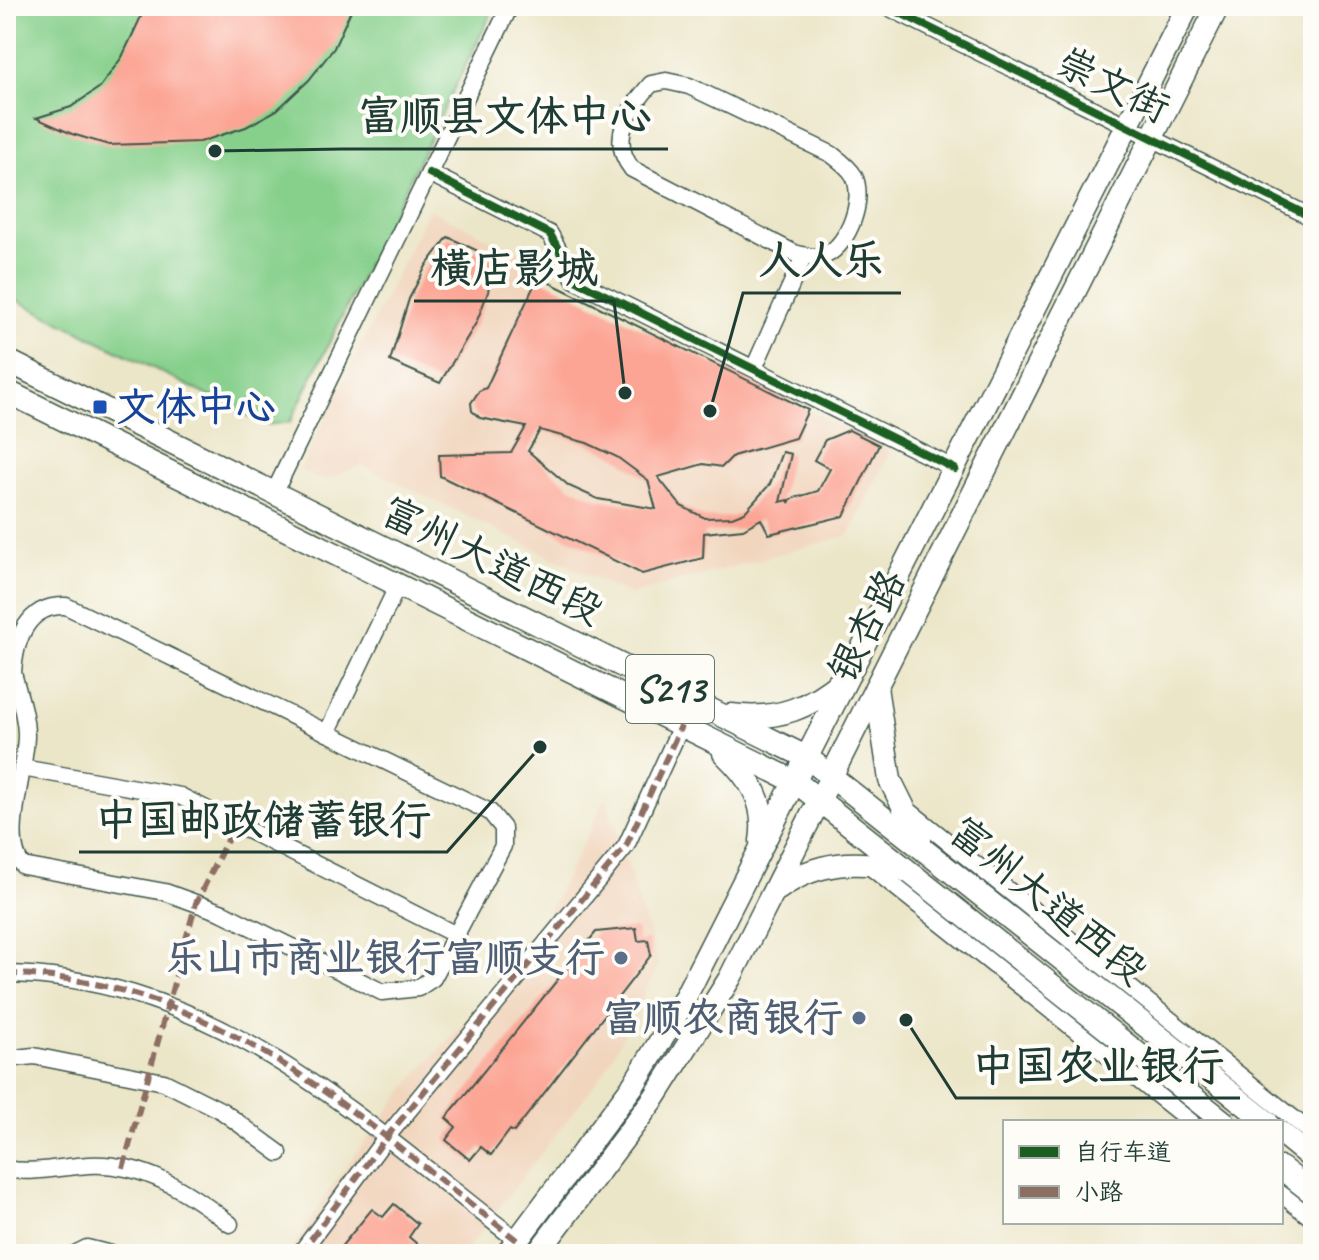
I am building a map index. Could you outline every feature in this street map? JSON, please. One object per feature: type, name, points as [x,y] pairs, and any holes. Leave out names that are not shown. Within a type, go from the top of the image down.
[{"type":"main road","name":"银杏路","points":[[512,1247],[634,1084],[682,1003],[1188,6]]},
{"type":"main road","name":"银杏路","points":[[537,1254],[697,1035],[773,892],[1218,6]]},
{"type":"main road","name":"富州大道西段","points":[[6,360],[808,758],[1264,1120]]},
{"type":"main road","name":"富州大道西段","points":[[6,391],[796,782],[1221,1120]]},
{"type":"main road","points":[[718,713],[750,717],[798,710],[816,702],[852,672]]},
{"type":"main road","points":[[876,687],[884,752],[901,805],[924,848]]},
{"type":"main road","points":[[708,739],[737,765],[761,802],[764,820],[759,854]]},
{"type":"main road","points":[[773,892],[800,873],[827,864],[866,864],[909,871]]},
{"type":"main road","points":[[1283,1135],[1313,1159]]},
{"type":"main road","points":[[1283,1170],[1313,1193]]},
{"type":"street","points":[[274,493],[510,6]]},
{"type":"street","name":"崇文街","points":[[886,6],[1313,218]]},
{"type":"street","points":[[666,81],[689,86],[831,154],[853,174],[858,202],[838,245],[825,255],[804,256],[632,169],[623,157],[620,142],[622,127],[651,84],[666,81]]},
{"type":"street","points":[[429,173],[550,234],[575,280],[955,469]]},
{"type":"street","points":[[754,368],[804,256]]},
{"type":"street","points":[[327,733],[398,585]]},
{"type":"street","points":[[51,605],[66,606],[498,818],[505,838],[503,846],[458,936],[433,978],[418,988],[382,992],[223,913],[165,892],[23,866],[15,860],[9,840],[26,733],[9,672],[29,620],[51,605]]},
{"type":"street","points":[[300,1254],[385,1139],[626,846],[681,726]]},
{"type":"street","points":[[22,768],[180,796],[458,936]]},
{"type":"street","points":[[901,805],[1313,1134]]},
{"type":"street","points":[[866,864],[1188,1120]]},
{"type":"street","points":[[6,974],[105,985],[171,1004],[234,1032],[297,1070],[385,1139],[512,1247]]},
{"type":"street","points":[[6,1059],[34,1056],[164,1082],[222,1111],[279,1153]]},
{"type":"street","points":[[6,1169],[30,1171],[91,1165],[123,1168],[172,1183],[230,1224]]},
{"type":"street","points":[[1283,1196],[1313,1219]]},
{"type":"street","points":[[75,1254],[87,1248],[111,1254]]},
{"type":"shaded area","points":[[429,209],[537,262],[546,281],[890,451],[849,535],[629,595],[362,465],[323,481],[300,470]]},
{"type":"shaded area","points":[[606,798],[659,965],[605,1071],[463,1254],[289,1254],[333,1184],[415,1076],[525,958]]},
{"type":"green space","points":[[6,6],[495,6],[290,422],[267,425],[6,295]]},
{"type":"building","points":[[146,6],[353,6],[334,48],[309,80],[277,110],[246,127],[200,142],[109,145],[72,134],[36,118],[71,107],[100,87],[122,57]]},
{"type":"building","points":[[448,237],[493,258],[488,292],[476,323],[440,383],[390,361],[409,299],[426,266]]},
{"type":"building","points":[[538,277],[808,410],[795,438],[733,456],[722,467],[703,464],[658,477],[681,506],[705,518],[732,517],[745,512],[770,484],[782,452],[791,454],[780,502],[789,500],[789,503],[791,499],[818,491],[830,469],[814,460],[825,440],[849,430],[879,445],[844,516],[769,534],[761,519],[743,529],[704,533],[703,558],[642,574],[440,476],[439,455],[511,453],[526,427],[480,418],[472,411],[471,403],[479,391],[486,388]],"holes":[[[540,430],[587,443],[617,457],[648,480],[656,509],[598,499],[569,486],[528,451]]]},
{"type":"building","points":[[636,928],[638,941],[648,940],[651,955],[514,1132],[510,1130],[491,1155],[481,1147],[470,1160],[446,1140],[456,1127],[446,1118],[596,932]]},
{"type":"building","points":[[394,1204],[418,1224],[409,1237],[417,1244],[410,1254],[335,1254],[372,1209],[383,1217]]},
{"type":"marked path","points":[[300,1254],[385,1139],[626,846],[681,726]]},
{"type":"marked path","points":[[123,1168],[196,903],[235,824]]},
{"type":"marked path","points":[[6,974],[82,981],[153,1000],[219,1028],[282,1063],[342,1104],[518,1241]]},
{"type":"cycle path","points":[[886,6],[1313,218]]},
{"type":"cycle path","points":[[429,173],[550,234],[575,280],[955,469]]},
{"type":"place","name":"富顺县文体中心","points":[[215,151]]},
{"type":"place","name":"横店影城","points":[[625,393]]},
{"type":"place","name":"文体中心","points":[[100,407]]},
{"type":"place","name":"人人乐","points":[[710,411]]},
{"type":"place","name":"中国邮政储蓄银行","points":[[540,747]]},
{"type":"place","name":"乐山市商业银行富顺支行","points":[[621,958]]},
{"type":"place","name":"富顺农商银行","points":[[859,1018]]},
{"type":"place","name":"中国农业银行","points":[[906,1020]]}]
